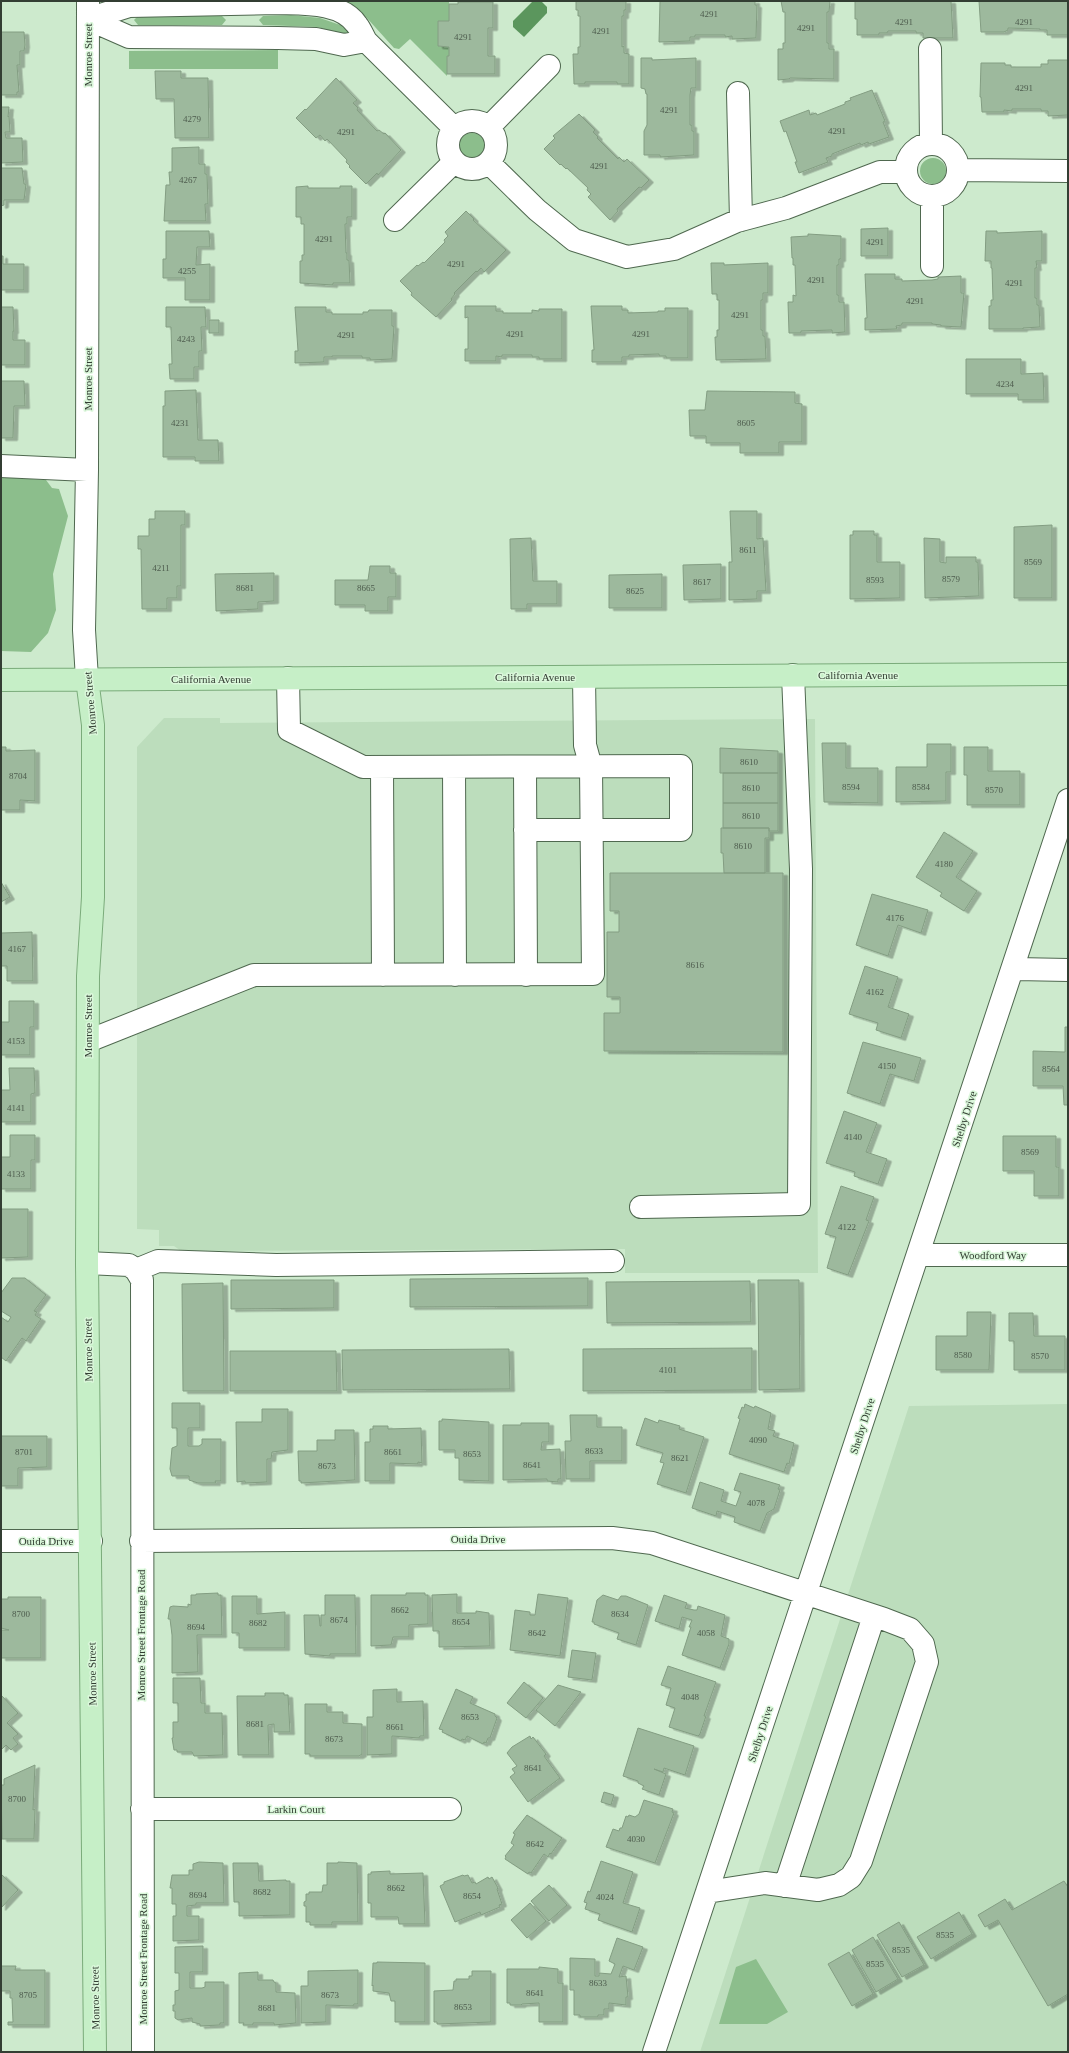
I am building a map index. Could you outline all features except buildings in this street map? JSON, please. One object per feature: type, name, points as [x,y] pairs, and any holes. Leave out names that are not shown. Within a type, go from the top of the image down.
[{"type":"main road","name":"California Avenue","points":[[1,680],[1068,674]]},
{"type":"main road","name":"Monroe Street","points":[[88,679],[93,725],[93,897],[88,976],[87,1263],[96,2052]]},
{"type":"street","points":[[242,38],[243,4]]},
{"type":"street","points":[[88,10],[129,6],[243,4],[318,4],[338,10],[357,24],[366,42],[454,128]]},
{"type":"street","points":[[88,10],[129,37],[316,39],[344,45],[366,42]]},
{"type":"street","name":"Monroe Street","points":[[88,10],[87,470],[84,630],[88,679]]},
{"type":"street","points":[[930,49],[931,144]]},
{"type":"street","points":[[488,127],[549,66]]},
{"type":"street","points":[[738,93],[741,220]]},
{"type":"street","points":[[467,121],[475,121],[488,127],[496,141],[494,157],[489,163],[475,170],[467,170],[454,162],[450,156],[447,142],[454,128],[467,121]]},
{"type":"street","points":[[931,144],[947,149],[956,162],[958,170],[953,186],[940,195],[932,197],[924,196],[911,187],[906,172],[906,164],[916,150],[931,144]]},
{"type":"street","points":[[395,220],[454,162]]},
{"type":"street","points":[[489,163],[537,210],[574,240],[627,257],[674,249],[741,220],[786,208],[880,172],[906,172]]},
{"type":"street","points":[[958,170],[1065,171]]},
{"type":"street","points":[[932,197],[932,266]]},
{"type":"street","points":[[1,466],[87,470]]},
{"type":"street","points":[[641,1207],[798,1204],[801,869],[793,675]]},
{"type":"street","points":[[88,1041],[254,975],[593,974],[591,766],[585,745],[584,676]]},
{"type":"street","points":[[288,678],[289,730],[363,767],[681,766],[681,830],[525,830]]},
{"type":"street","points":[[382,767],[383,975]]},
{"type":"street","points":[[454,767],[455,975]]},
{"type":"street","points":[[525,767],[526,975]]},
{"type":"street","name":"Shelby Drive","points":[[654,2052],[919,1255],[1068,800]]},
{"type":"street","points":[[1013,970],[1068,970]]},
{"type":"street","name":"Woodford Way","points":[[919,1255],[1068,1255]]},
{"type":"street","points":[[87,1263],[128,1265],[136,1270],[158,1261],[276,1265],[613,1261]]},
{"type":"street","name":"Monroe Street Frontage Road","points":[[136,1270],[142,1280],[141,1541],[143,2052]]},
{"type":"street","name":"Ouida Drive","points":[[141,1541],[612,1538],[652,1543],[910,1629],[923,1644],[927,1662],[861,1861],[851,1876],[839,1885],[818,1890],[765,1883],[707,1892]]},
{"type":"street","name":"Ouida Drive","points":[[1,1541],[91,1541]]},
{"type":"street","points":[[785,1886],[874,1616]]},
{"type":"street","name":"Larkin Court","points":[[142,1809],[450,1809]]},
{"type":"shaded area","points":[[341,1],[449,1],[449,21],[438,22],[438,46],[449,47],[449,56],[447,56],[447,76],[410,39],[399,49],[394,48],[366,17]]},
{"type":"shaded area","points":[[533,1],[541,1],[547,7],[547,13],[524,37],[513,27],[513,21]]},
{"type":"shaded area","points":[[291,15],[320,18],[346,27],[349,33],[342,35],[318,27],[263,25],[259,20],[263,16]]},
{"type":"shaded area","points":[[138,16],[222,16],[226,20],[222,25],[138,25],[134,20]]},
{"type":"shaded area","points":[[278,50],[278,69],[129,69],[129,51]]},
{"type":"shaded area","points":[[472,133],[481,137],[485,146],[481,155],[472,159],[463,155],[459,146],[463,137]]},
{"type":"shaded area","points":[[933,158],[942,162],[946,171],[942,180],[933,184],[924,180],[920,171],[924,162]]},
{"type":"shaded area","points":[[1,477],[46,480],[52,488],[59,489],[68,516],[53,574],[56,610],[48,633],[31,652],[1,651]]},
{"type":"shaded area","points":[[164,718],[220,718],[220,723],[815,719],[818,1273],[625,1273],[625,1249],[181,1251],[174,1246],[159,1246],[159,1230],[137,1229],[137,747]]},
{"type":"shaded area","points":[[1068,1404],[1068,2052],[700,2052],[909,1406]]},
{"type":"shaded area","points":[[756,1959],[788,2012],[767,2024],[719,2024],[736,1967]]}]
